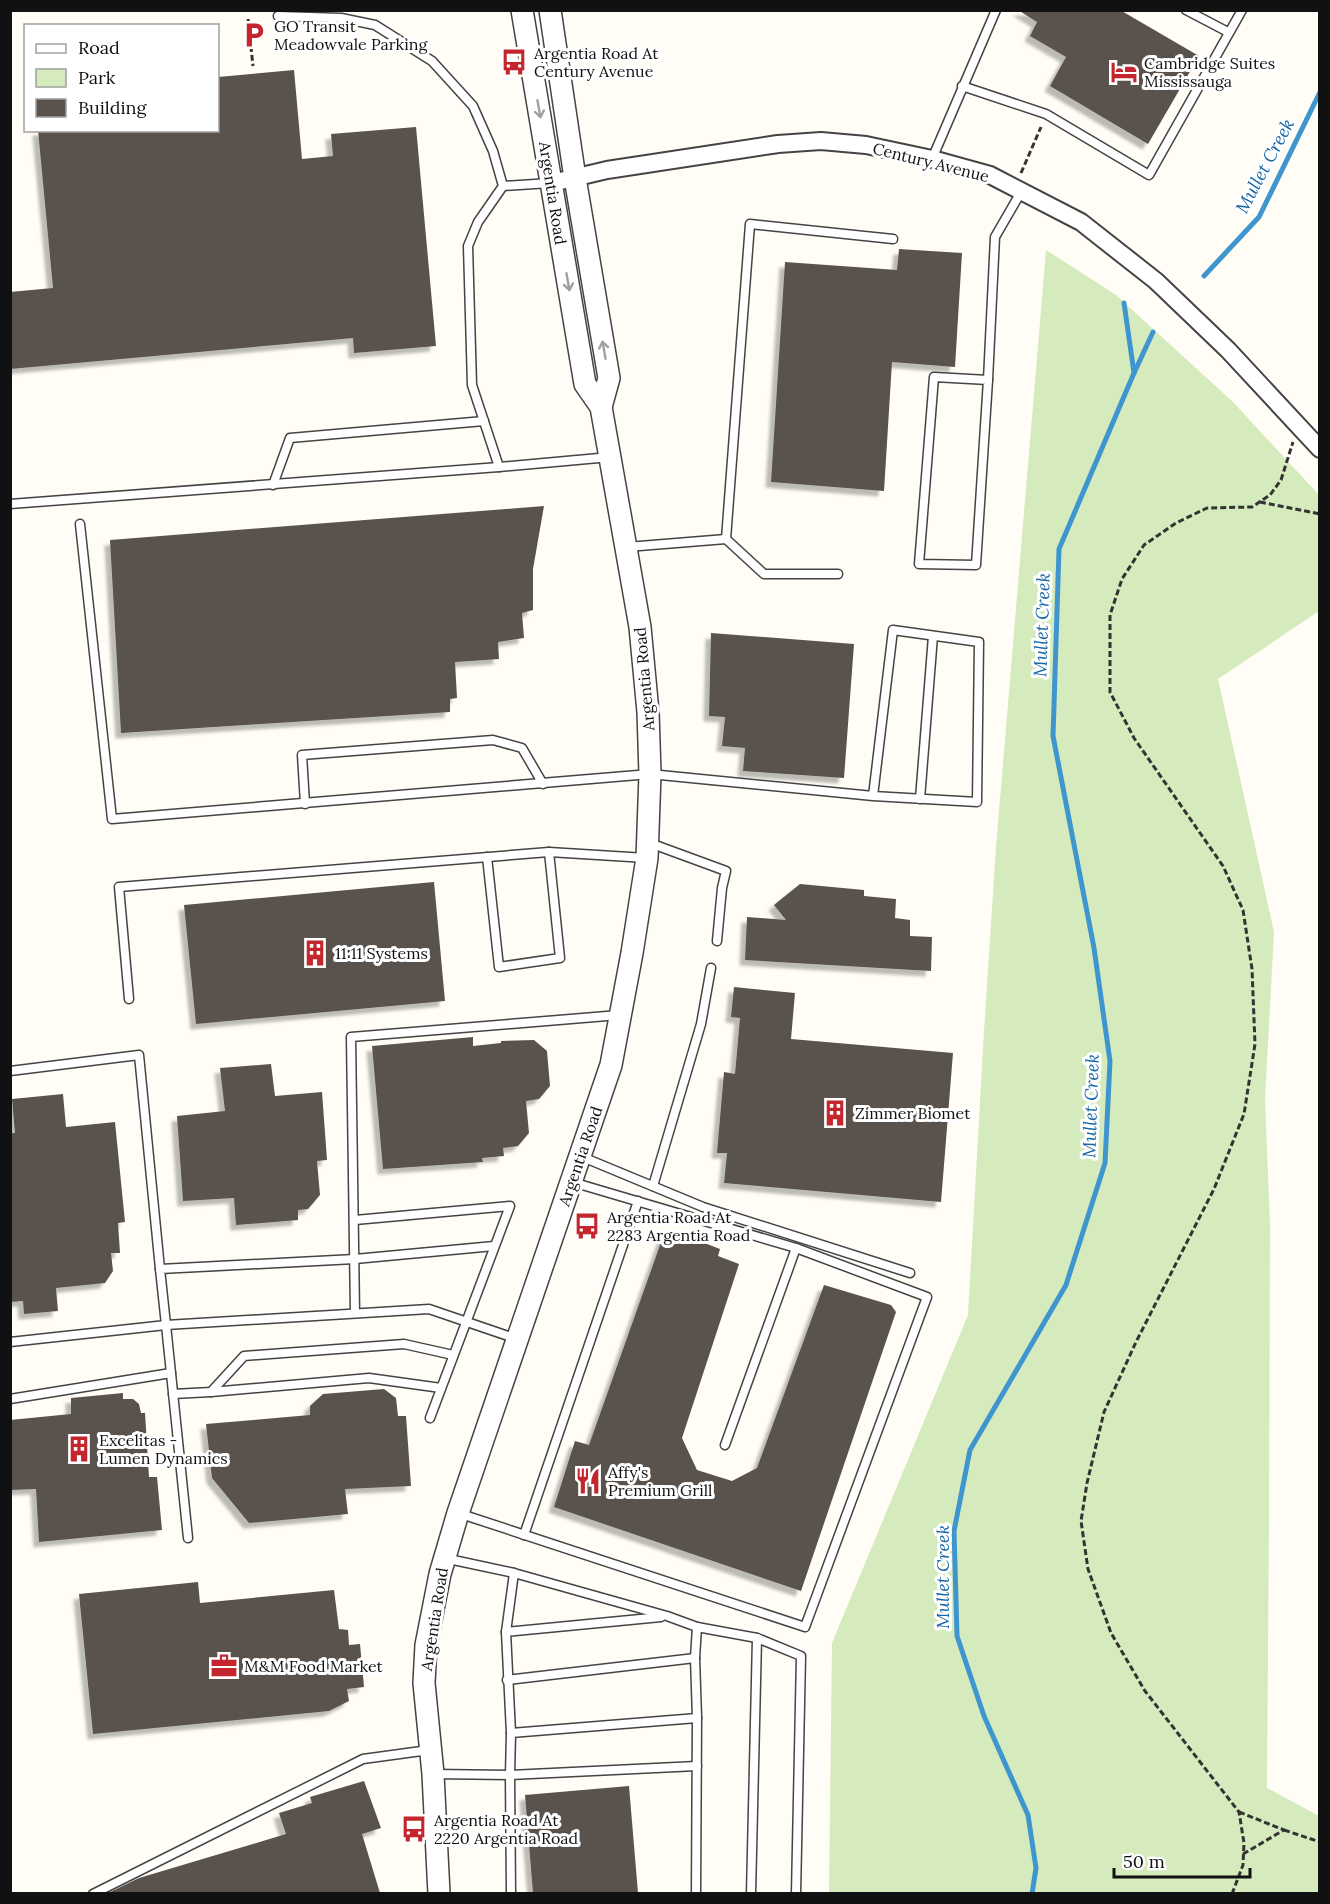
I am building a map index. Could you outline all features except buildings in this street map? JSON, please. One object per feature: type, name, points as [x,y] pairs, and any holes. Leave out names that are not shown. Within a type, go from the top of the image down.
[{"type":"street","name":"Argentia Road","points":[[439,1893],[433,1774],[424,1674],[426,1645],[444,1557],[458,1513],[611,1065],[632,953],[647,850],[650,774],[648,712],[640,627],[601,407],[585,384],[522,10]]},
{"type":"street","name":"Argentia Road","points":[[550,10],[575,178],[609,378],[601,407]]},
{"type":"street","name":"Century Avenue","points":[[552,183],[607,170],[767,146],[821,141],[866,145],[932,159],[990,175],[1081,222],[1156,281],[1228,350],[1320,449]]},
{"type":"lane","points":[[932,159],[996,10]]},
{"type":"lane","points":[[1186,10],[1228,32]]},
{"type":"lane","points":[[962,86],[1046,114],[1149,175],[1242,10]]},
{"type":"lane","points":[[278,16],[341,18],[375,25],[432,62],[473,106],[493,151],[503,186]]},
{"type":"lane","points":[[503,186],[552,183]]},
{"type":"lane","points":[[499,467],[472,385],[468,246],[478,222],[503,186]]},
{"type":"lane","points":[[988,380],[934,377],[919,564],[976,565],[988,380],[994,237],[1017,190]]},
{"type":"lane","points":[[726,539],[750,224],[893,239]]},
{"type":"lane","points":[[273,485],[290,438],[484,421]]},
{"type":"lane","points":[[10,504],[610,457]]},
{"type":"lane","points":[[80,524],[112,819],[650,774],[873,796],[977,802],[979,642],[893,630],[873,796]]},
{"type":"lane","points":[[627,547],[726,539],[764,574],[838,574]]},
{"type":"lane","points":[[920,799],[933,636]]},
{"type":"lane","points":[[305,804],[302,754],[493,740],[522,748],[543,784]]},
{"type":"lane","points":[[129,999],[119,887],[442,862],[487,856],[647,850],[726,871],[717,941]]},
{"type":"lane","points":[[487,856],[499,967],[560,958],[549,852]]},
{"type":"lane","points":[[653,1186],[701,1024],[711,968]]},
{"type":"lane","points":[[355,1313],[351,1037],[619,1015]]},
{"type":"lane","points":[[10,1071],[139,1055],[188,1538]]},
{"type":"lane","points":[[580,1155],[703,1207],[910,1273]]},
{"type":"lane","points":[[458,1513],[805,1627],[927,1297],[796,1248],[572,1181]]},
{"type":"lane","points":[[524,1534],[638,1201]]},
{"type":"lane","points":[[355,1220],[510,1206],[430,1418]]},
{"type":"lane","points":[[160,1269],[355,1259],[494,1246]]},
{"type":"lane","points":[[725,1445],[796,1248]]},
{"type":"lane","points":[[10,1342],[166,1325],[429,1309],[517,1339]]},
{"type":"lane","points":[[211,1392],[244,1356],[404,1344],[453,1355]]},
{"type":"lane","points":[[10,1399],[171,1373]]},
{"type":"lane","points":[[173,1394],[369,1378],[441,1388]]},
{"type":"lane","points":[[444,1557],[514,1573],[667,1616],[697,1627],[757,1638],[801,1656],[796,1893]]},
{"type":"lane","points":[[511,1893],[511,1733],[506,1632],[514,1573]]},
{"type":"lane","points":[[506,1632],[667,1616]]},
{"type":"lane","points":[[696,1893],[695,1658],[697,1627]]},
{"type":"lane","points":[[751,1893],[757,1638]]},
{"type":"lane","points":[[507,1680],[695,1658]]},
{"type":"lane","points":[[511,1733],[697,1719]]},
{"type":"lane","points":[[93,1893],[363,1759],[430,1750]]},
{"type":"lane","points":[[433,1774],[510,1775],[696,1766]]},
{"type":"path","points":[[248,19],[253,66]]},
{"type":"path","points":[[1017,190],[1046,114]]},
{"type":"path","points":[[1232,1893],[1242,1865],[1244,1843],[1239,1812],[1145,1691],[1111,1633],[1089,1569],[1081,1521],[1086,1483],[1104,1412],[1136,1342],[1214,1189],[1244,1114],[1254,1044],[1252,969],[1243,910],[1223,866],[1134,738],[1110,692],[1110,615],[1122,579],[1144,546],[1176,523],[1207,508],[1252,507],[1270,495],[1281,480],[1298,426]]},
{"type":"path","points":[[1260,502],[1320,514]]},
{"type":"path","points":[[1239,1812],[1320,1842]]},
{"type":"path","points":[[1243,1854],[1284,1830]]},
{"type":"green space","points":[[1046,250],[1116,295],[1233,402],[1319,495],[1319,611],[1218,679],[1274,932],[1265,1099],[1270,1225],[1267,1788],[1319,1816],[1319,1893],[829,1893],[832,1643],[968,1315],[996,847]]},
{"type":"waterway","name":"Mullet Creek","points":[[1204,276],[1259,217],[1320,92]]},
{"type":"waterway","points":[[1124,303],[1134,373]]},
{"type":"waterway","name":"Mullet Creek","points":[[1032,1894],[1036,1868],[1028,1815],[984,1716],[957,1636],[954,1531],[970,1450],[1066,1285],[1105,1163],[1110,1061],[1094,948],[1053,736],[1059,549],[1153,332]]},
{"type":"place","name":"GO Transit Meadowvale Parking","points":[[254,35]]},
{"type":"place","name":"Argentia Road At Century Avenue","points":[[514,62]]},
{"type":"place","name":"Cambridge Suites Mississauga","points":[[1124,72]]},
{"type":"place","name":"11:11 Systems","points":[[315,953]]},
{"type":"place","name":"Zimmer Biomet","points":[[835,1113]]},
{"type":"place","name":"Argentia Road At 2283 Argentia Road","points":[[587,1226]]},
{"type":"place","name":"Excelitas - Lumen Dynamics","points":[[79,1449]]},
{"type":"place","name":"Affy's Premium Grill","points":[[588,1481]]},
{"type":"place","name":"M&M Food Market","points":[[224,1666]]},
{"type":"place","name":"Argentia Road At 2220 Argentia Road","points":[[414,1829]]}]
